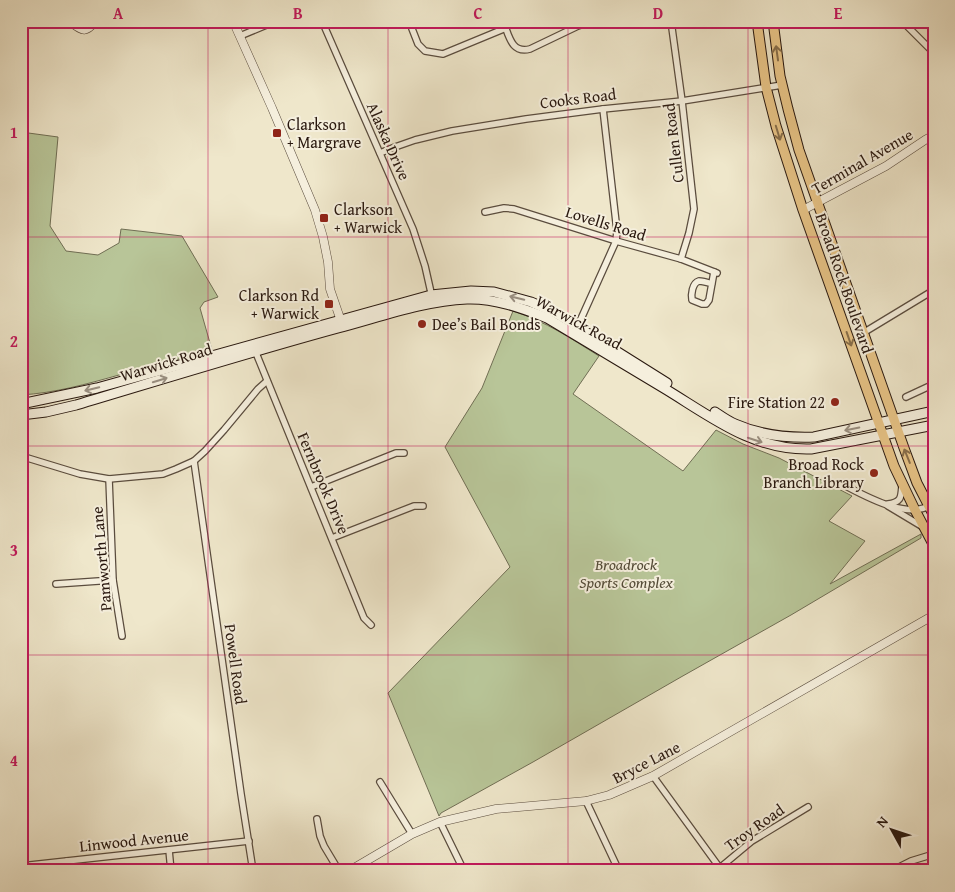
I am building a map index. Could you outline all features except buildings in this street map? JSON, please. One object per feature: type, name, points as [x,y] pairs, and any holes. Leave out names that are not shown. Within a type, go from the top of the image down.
[{"type":"main road","name":"Broad Rock Boulevard","points":[[757,21],[766,87],[776,126],[804,210],[894,466],[914,510],[934,546]]},
{"type":"main road","name":"Broad Rock Boulevard","points":[[773,21],[782,85],[792,126],[817,203],[893,419],[917,483],[931,505],[934,516]]},
{"type":"main road","name":"Warwick Road","points":[[21,404],[97,388],[254,348],[432,299],[470,291],[494,292],[531,302],[554,312],[576,330],[675,395],[735,432],[752,439],[798,449],[822,447],[934,425]]},
{"type":"main road","name":"Warwick Road","points":[[576,330],[735,424],[780,437],[814,437],[934,411]]},
{"type":"main road","name":"Warwick Road","points":[[21,415],[46,412],[76,405],[254,348]]},
{"type":"street","points":[[69,21],[84,31],[90,28],[96,21]]},
{"type":"street","points":[[233,21],[315,210],[328,262],[330,289],[342,323]]},
{"type":"street","points":[[240,36],[276,21]]},
{"type":"street","name":"Alaska Drive","points":[[322,21],[413,228],[425,266],[432,299]]},
{"type":"street","points":[[409,21],[418,44],[425,51],[443,54],[506,28]]},
{"type":"street","points":[[503,21],[512,42],[519,50],[530,49],[578,26],[595,21]]},
{"type":"street","name":"Cullen Road","points":[[671,21],[694,209],[681,259]]},
{"type":"street","points":[[902,21],[934,52]]},
{"type":"street","name":"Cooks Road","points":[[380,154],[408,142],[452,131],[526,119],[682,101],[782,85]]},
{"type":"street","points":[[576,330],[616,241],[617,231],[603,109]]},
{"type":"street","name":"Terminal Avenue","points":[[804,210],[886,166],[934,135]]},
{"type":"street","name":"Lovells Road","points":[[485,212],[504,208],[514,209],[681,259],[716,273],[712,284]]},
{"type":"street","points":[[696,282],[712,284],[709,300],[706,304],[692,300],[691,297],[696,282]]},
{"type":"street","points":[[863,333],[934,290]]},
{"type":"street","name":"Fernbrook Drive","points":[[254,348],[364,618],[371,625]]},
{"type":"street","points":[[21,456],[80,474],[109,479],[163,474],[194,461],[267,381]]},
{"type":"street","points":[[906,397],[934,384]]},
{"type":"street","points":[[311,487],[396,453],[404,453]]},
{"type":"street","name":"Powell Road","points":[[194,461],[253,871]]},
{"type":"street","name":"Pamworth Lane","points":[[109,479],[114,580],[122,636]]},
{"type":"street","points":[[842,484],[878,503],[886,505],[914,510],[931,505]]},
{"type":"street","points":[[886,505],[896,503],[901,495],[902,485]]},
{"type":"street","points":[[886,505],[924,527]]},
{"type":"street","points":[[332,538],[414,506],[423,506]]},
{"type":"street","points":[[56,584],[114,580]]},
{"type":"street","name":"Bryce Lane","points":[[349,871],[412,834],[440,822],[496,809],[586,801],[609,795],[653,776],[934,615]]},
{"type":"street","points":[[653,776],[719,870]]},
{"type":"street","points":[[380,782],[412,834]]},
{"type":"street","points":[[586,801],[619,871]]},
{"type":"street","name":"Troy Road","points":[[719,870],[752,841],[808,807]]},
{"type":"street","points":[[317,819],[324,846],[338,871]]},
{"type":"street","points":[[440,822],[464,871]]},
{"type":"street","name":"Linwood Avenue","points":[[21,866],[249,841]]},
{"type":"street","points":[[169,850],[171,871]]},
{"type":"street","points":[[901,866],[934,854]]},
{"type":"street","points":[[67,862],[68,871]]},
{"type":"green space","points":[[21,132],[58,137],[50,226],[66,251],[98,255],[119,243],[121,229],[182,236],[218,297],[204,302],[200,308],[212,350],[71,388],[21,395]]},
{"type":"green space","name":"Broadrock Sports Complex","points":[[513,311],[548,325],[599,356],[573,394],[683,471],[716,430],[743,444],[779,458],[852,496],[829,521],[865,541],[830,584],[921,534],[921,538],[791,615],[441,813],[439,816],[388,693],[510,567],[445,447],[482,388]]},
{"type":"place","name":"Clarkson + Margrave","points":[[277,133]]},
{"type":"place","name":"Clarkson + Warwick","points":[[324,218]]},
{"type":"place","name":"Clarkson Rd + Warwick","points":[[329,304]]},
{"type":"place","name":"Dee’s Bail Bonds","points":[[422,324]]},
{"type":"place","name":"Fire Station 22","points":[[835,402]]},
{"type":"place","name":"Broad Rock Branch Library","points":[[874,473]]}]
